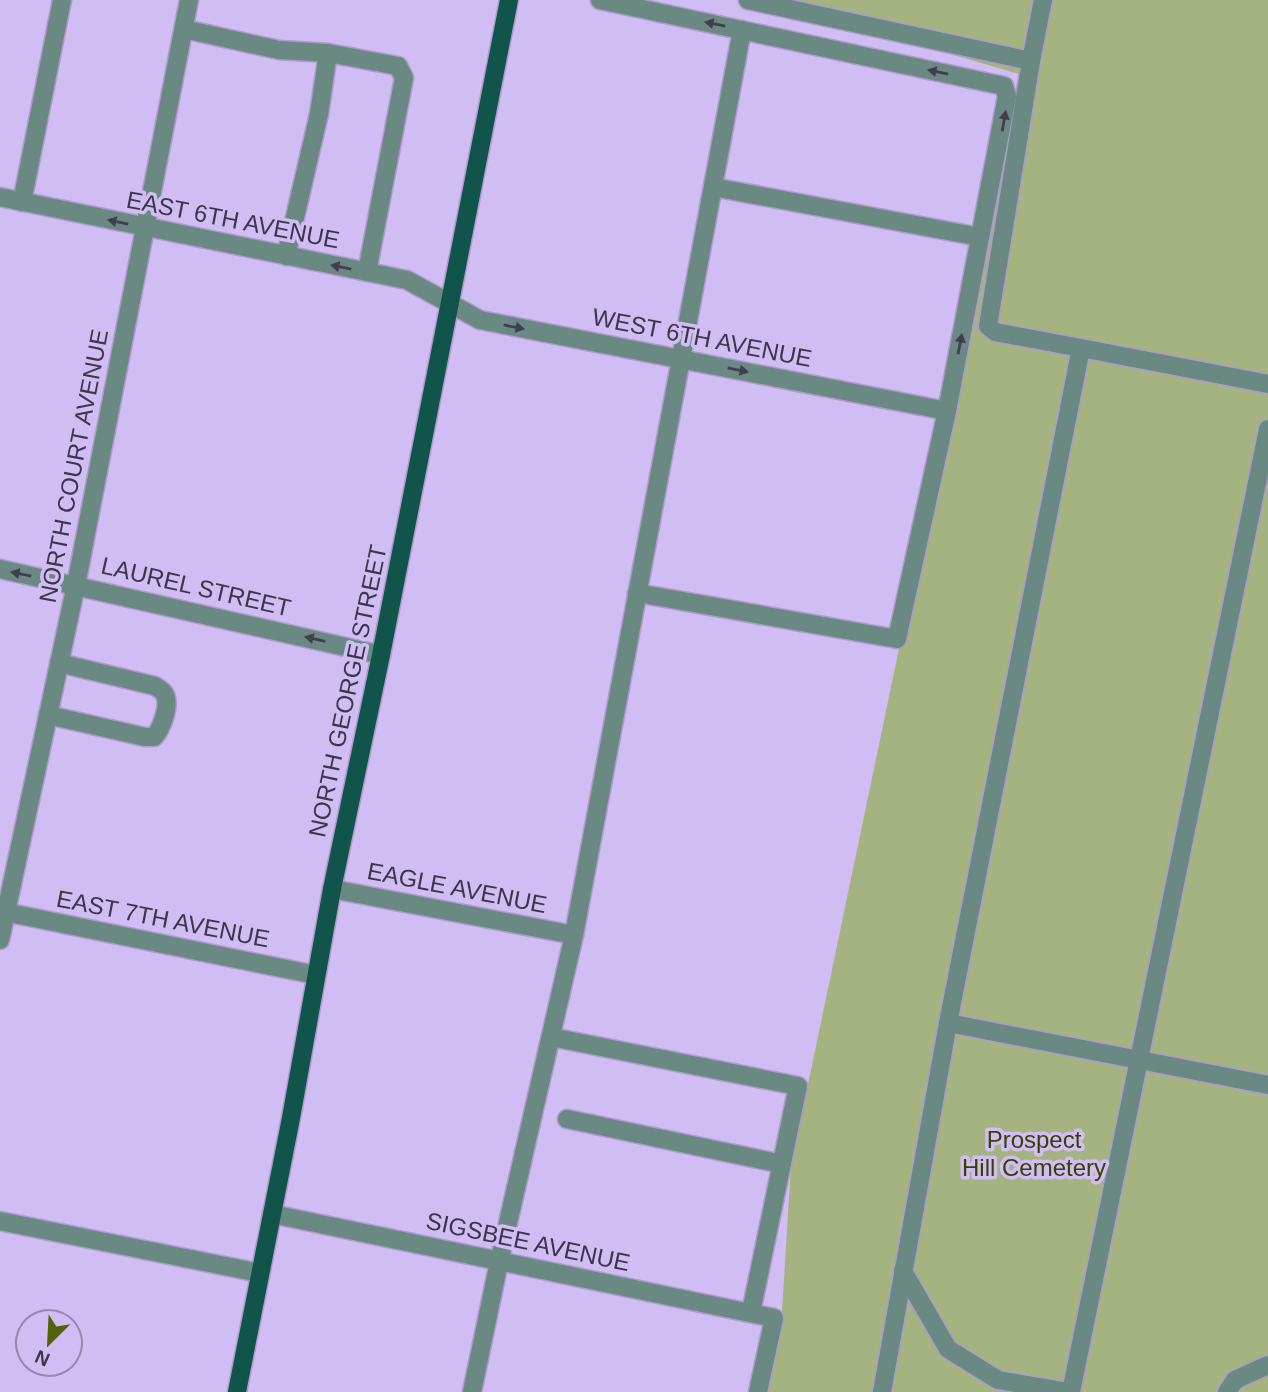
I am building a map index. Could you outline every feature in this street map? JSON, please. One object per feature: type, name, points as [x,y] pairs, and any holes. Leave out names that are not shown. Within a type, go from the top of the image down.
[{"type":"main road","name":"NORTH GEORGE STREET","points":[[237,1392],[332,889],[451,304],[509,0]]},
{"type":"street","points":[[22,202],[62,0]]},
{"type":"street","name":"NORTH COURT AVENUE","points":[[0,940],[3,912],[76,585],[189,0]]},
{"type":"street","points":[[600,0],[1004,86],[1007,96],[947,411],[897,639],[637,593]]},
{"type":"street","points":[[748,0],[821,7],[1031,61]]},
{"type":"street","points":[[1043,0],[988,326],[995,332],[1268,384]]},
{"type":"street","points":[[184,29],[279,50],[328,53],[398,66],[404,78],[367,272]]},
{"type":"street","points":[[472,1392],[573,935],[742,30]]},
{"type":"street","points":[[286,256],[319,114],[328,53]]},
{"type":"street","points":[[713,187],[980,237]]},
{"type":"street","name":"EAST 6TH AVENUE","points":[[0,197],[407,280],[451,304]]},
{"type":"street","name":"WEST 6TH AVENUE","points":[[451,304],[480,320],[947,411]]},
{"type":"street","points":[[881,1392],[948,1023],[1081,348]]},
{"type":"street","points":[[903,1271],[948,1349],[998,1380],[1070,1392],[1141,1060],[1268,429]]},
{"type":"street","name":"LAUREL STREET","points":[[0,569],[381,655]]},
{"type":"street","points":[[48,715],[145,737],[154,737],[160,731],[164,718],[166,696],[155,686],[59,663]]},
{"type":"street","name":"EAGLE AVENUE","points":[[332,889],[573,935]]},
{"type":"street","name":"EAST 7TH AVENUE","points":[[3,912],[316,975]]},
{"type":"street","points":[[948,1023],[1268,1084]]},
{"type":"street","points":[[551,1037],[798,1086],[751,1312]]},
{"type":"street","points":[[567,1119],[782,1164]]},
{"type":"street","name":"SIGSBEE AVENUE","points":[[272,1214],[774,1318],[758,1392]]},
{"type":"street","points":[[0,1221],[260,1273]]},
{"type":"street","points":[[1227,1392],[1235,1380],[1268,1365]]},
{"type":"green space","name":"Prospect Hill Cemetery","points":[[765,0],[1268,0],[1268,1392],[767,1392],[781,1328],[791,1166],[1019,74]]}]
